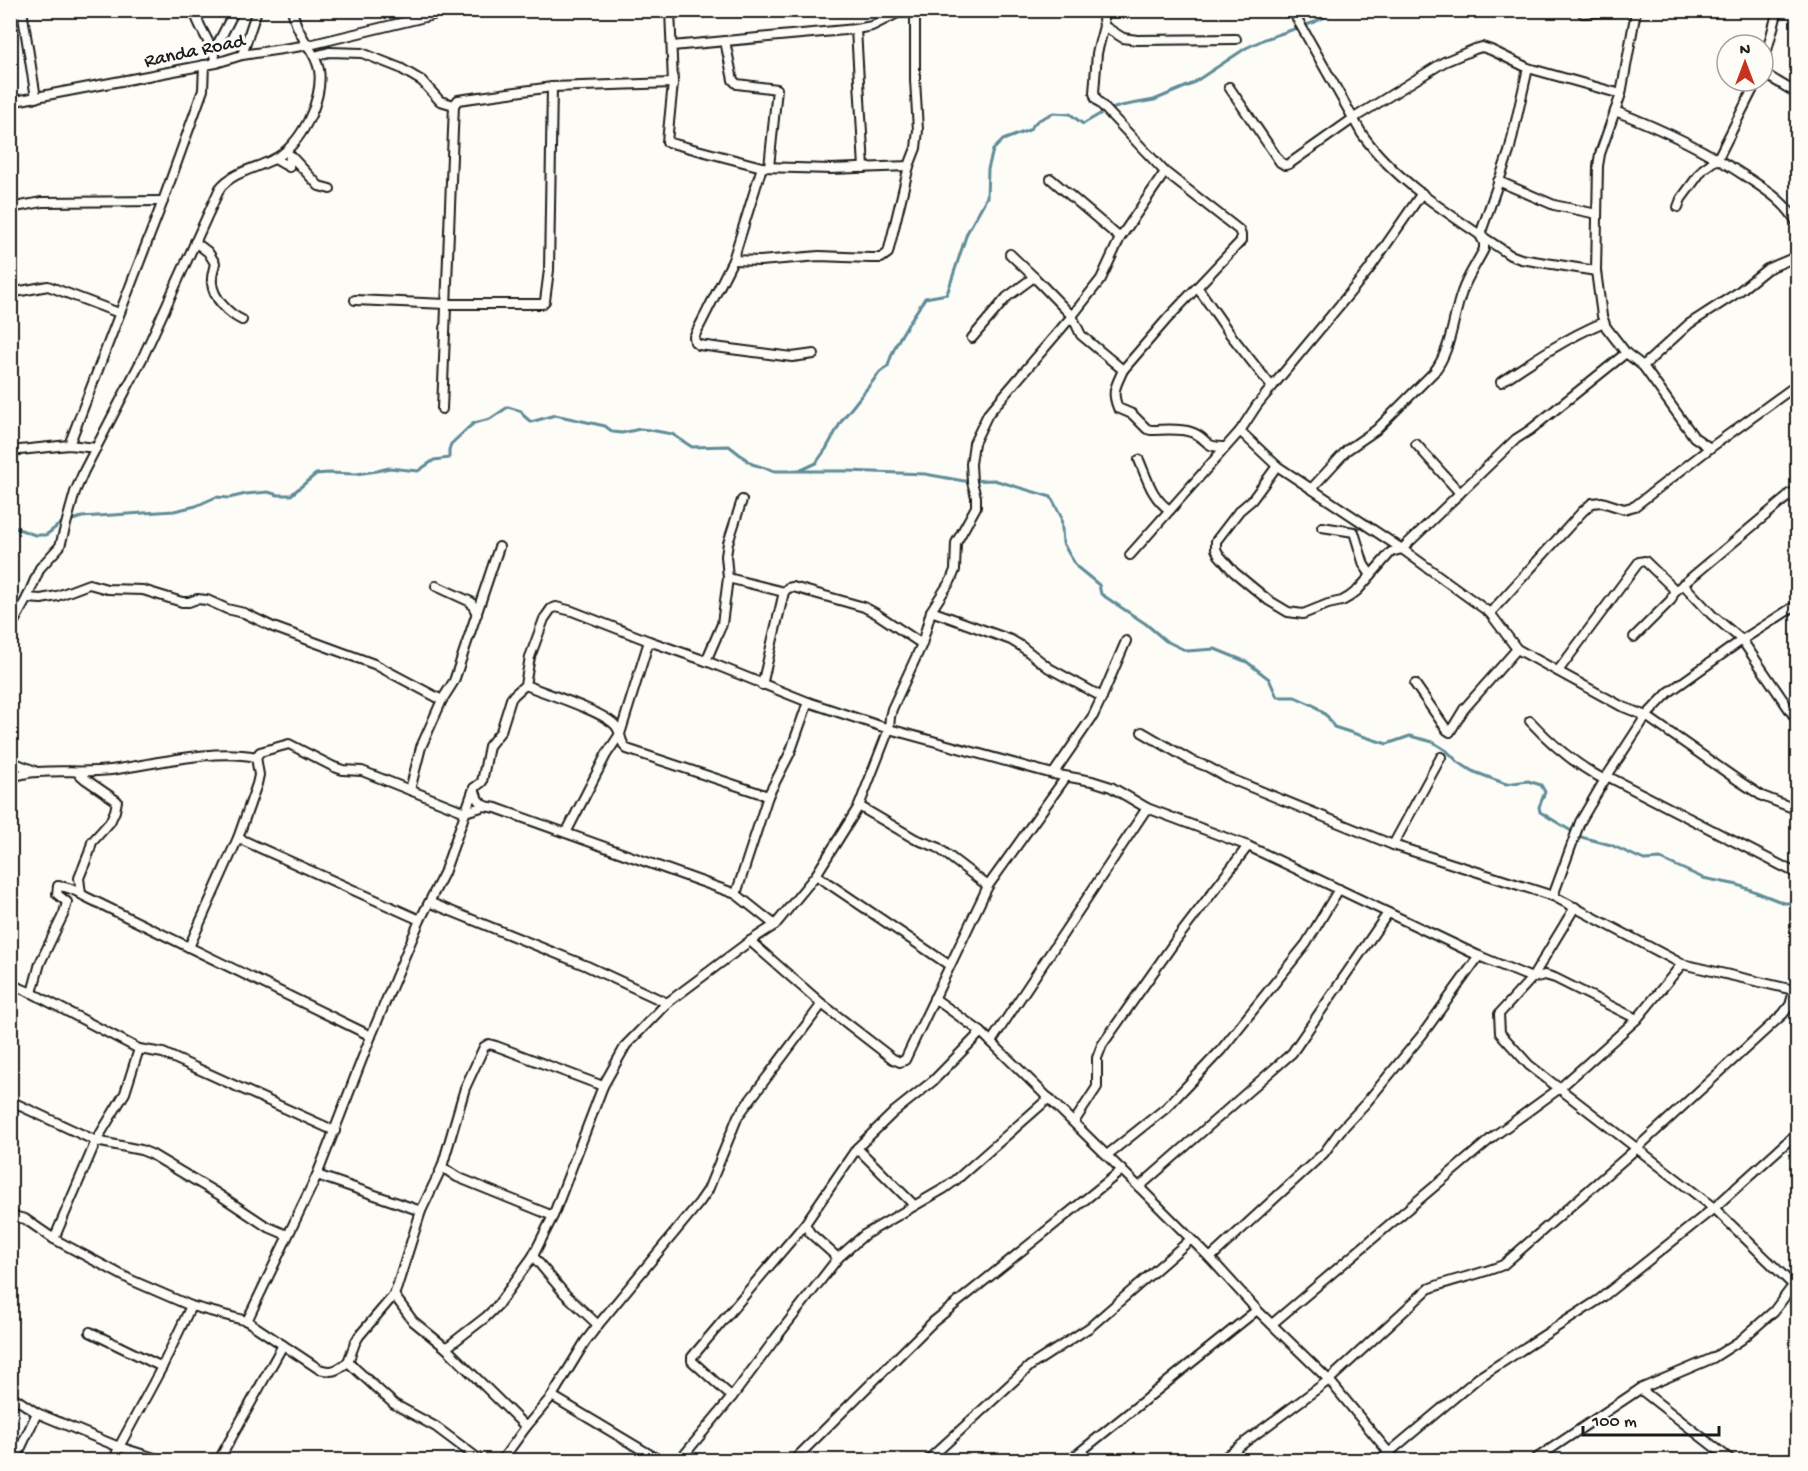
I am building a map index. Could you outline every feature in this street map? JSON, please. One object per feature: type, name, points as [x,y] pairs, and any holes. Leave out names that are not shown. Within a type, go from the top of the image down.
[{"type":"street","points":[[22,10],[36,98]]},
{"type":"street","points":[[194,10],[197,22],[214,51],[216,63]]},
{"type":"street","points":[[214,51],[236,10]]},
{"type":"street","points":[[242,55],[257,10]]},
{"type":"street","points":[[10,629],[40,568],[60,546],[75,492],[142,359],[219,188],[232,176],[275,159],[285,152],[299,137],[315,104],[319,87],[319,71],[315,56],[298,29],[292,10]]},
{"type":"street","name":"Randa Road","points":[[10,102],[216,63],[242,55],[309,45],[454,10]]},
{"type":"street","points":[[670,10],[673,82],[668,142],[766,167],[831,169],[909,166]]},
{"type":"street","points":[[1102,10],[1104,26],[1097,53],[1094,93],[1096,99],[1165,172],[1239,230],[1241,235],[1241,241],[1162,324],[1123,370],[1114,389],[1113,397],[1118,408],[1132,414],[1147,429],[1194,432],[1211,446],[1226,447]]},
{"type":"street","points":[[1292,10],[1375,152],[1422,193],[1510,255],[1521,259],[1596,271]]},
{"type":"street","points":[[1772,33],[1778,10]]},
{"type":"street","points":[[672,46],[856,29],[872,26],[898,13],[917,11],[915,80],[918,130],[916,148],[909,166],[888,254],[881,258],[819,256],[760,261],[733,260]]},
{"type":"street","points":[[1583,13],[1636,11],[1621,94],[1598,166],[1596,271],[1604,322],[1609,333],[1626,353],[1643,366],[1694,437],[1710,448]]},
{"type":"street","points":[[1104,26],[1123,38],[1137,40],[1236,39]]},
{"type":"street","points":[[856,29],[864,168]]},
{"type":"street","points":[[725,41],[734,80],[737,84],[777,89],[766,167],[733,260],[694,337],[695,342],[699,345],[792,357],[814,354]]},
{"type":"street","points":[[1229,87],[1280,162],[1285,165],[1354,118],[1444,62],[1475,49],[1491,50],[1528,68],[1621,94]]},
{"type":"street","points":[[315,56],[329,52],[362,53],[400,68],[422,81],[440,101],[454,105]]},
{"type":"street","points":[[69,445],[164,201],[203,90],[204,65]]},
{"type":"street","points":[[1311,489],[1347,450],[1376,430],[1441,363],[1462,291],[1484,249],[1480,235],[1509,152],[1528,68]]},
{"type":"street","points":[[1775,80],[1797,94]]},
{"type":"street","points":[[442,409],[454,105],[458,100],[552,87],[673,82]]},
{"type":"street","points":[[355,300],[446,304],[542,304],[549,270],[552,87]]},
{"type":"street","points":[[1678,207],[1681,199],[1703,169],[1718,158],[1751,93]]},
{"type":"street","points":[[1615,111],[1659,128],[1718,158],[1774,195],[1793,216],[1797,225]]},
{"type":"street","points":[[275,159],[289,167],[290,155],[319,186],[330,189]]},
{"type":"street","points":[[446,1348],[497,1306],[533,1256],[553,1216],[603,1086],[626,1045],[667,1003],[775,925],[816,875],[859,806],[889,729],[892,710],[922,644],[931,611],[955,570],[956,543],[976,507],[971,464],[974,444],[993,407],[1101,279],[1120,238],[1165,172]]},
{"type":"street","points":[[1051,179],[1120,238]]},
{"type":"street","points":[[1498,181],[1554,205],[1597,214]]},
{"type":"street","points":[[1130,555],[1240,431],[1257,405],[1368,271],[1422,193]]},
{"type":"street","points":[[10,208],[42,202],[164,201]]},
{"type":"street","points":[[195,242],[208,252],[215,263],[211,280],[213,289],[224,307],[233,316],[242,320]]},
{"type":"street","points":[[1010,254],[1072,316],[1081,335],[1123,370]]},
{"type":"street","points":[[1643,366],[1689,324],[1737,294],[1767,269],[1797,256]]},
{"type":"street","points":[[972,338],[1007,297],[1034,277]]},
{"type":"street","points":[[10,293],[48,286],[119,313]]},
{"type":"street","points":[[1198,288],[1230,334],[1272,387]]},
{"type":"street","points":[[1501,382],[1575,334],[1604,322]]},
{"type":"street","points":[[1277,466],[1252,500],[1239,511],[1216,541],[1216,549],[1234,572],[1268,600],[1288,612],[1303,614],[1349,597],[1391,552],[1402,549],[1516,439],[1626,353]]},
{"type":"street","points":[[1490,613],[1592,503],[1602,502],[1624,509],[1635,506],[1797,384]]},
{"type":"street","points":[[1240,431],[1277,466],[1402,549],[1490,613],[1517,650],[1620,706],[1646,716],[1739,782],[1762,796],[1797,810]]},
{"type":"street","points":[[1416,444],[1460,493]]},
{"type":"street","points":[[10,451],[69,445],[96,448]]},
{"type":"street","points":[[1139,460],[1154,495],[1170,510]]},
{"type":"street","points":[[1634,637],[1671,600],[1674,592],[1797,488]]},
{"type":"street","points":[[1789,494],[1797,503]]},
{"type":"street","points":[[706,661],[722,624],[728,578],[726,556],[728,543],[742,500]]},
{"type":"street","points":[[1322,526],[1354,532],[1364,565],[1371,575]]},
{"type":"street","points":[[410,790],[421,747],[453,681],[500,547]]},
{"type":"street","points":[[1558,671],[1639,562],[1645,561],[1673,588],[1674,592]]},
{"type":"street","points":[[728,578],[784,592]]},
{"type":"street","points":[[27,598],[41,599],[57,596],[89,584],[107,589],[142,591],[182,602],[207,600],[374,664],[442,700]]},
{"type":"street","points":[[1683,584],[1712,615],[1742,640],[1797,722]]},
{"type":"street","points":[[436,586],[471,602],[477,614]]},
{"type":"street","points":[[762,685],[784,592],[788,588],[793,587],[864,607],[922,644]]},
{"type":"street","points":[[1553,896],[1580,822],[1646,716],[1670,692],[1797,604]]},
{"type":"street","points":[[247,1321],[317,1175],[371,1036],[420,920],[431,903],[444,873],[474,788],[482,782],[489,746],[501,731],[514,694],[525,686],[530,657],[544,619],[551,609],[556,607],[706,661],[808,702],[889,729],[1053,774],[1111,787],[1147,808],[1248,846],[1479,956],[1532,978],[1545,975],[1555,978],[1637,1019]]},
{"type":"street","points":[[931,611],[1011,640],[1049,668],[1102,697]]},
{"type":"street","points":[[1053,774],[1093,716],[1126,640]]},
{"type":"street","points":[[566,833],[606,754],[620,734],[649,641]]},
{"type":"street","points":[[1414,684],[1450,732],[1464,709],[1517,650]]},
{"type":"street","points":[[525,686],[597,714],[615,725],[621,742],[627,749],[768,796]]},
{"type":"street","points":[[736,894],[768,796],[790,753],[808,702]]},
{"type":"street","points":[[1530,721],[1542,735],[1580,766],[1794,872]]},
{"type":"street","points":[[1142,732],[1190,760],[1226,777],[1393,845],[1553,896],[1682,964],[1796,991],[1783,1014],[1637,1148],[1503,1265],[1428,1289],[1329,1380],[1221,1461]]},
{"type":"street","points":[[189,947],[238,838],[257,784],[259,775],[256,757],[260,752],[288,744],[334,767],[362,771],[465,812],[485,806]]},
{"type":"street","points":[[10,777],[37,772],[110,770],[212,755],[256,757]]},
{"type":"street","points":[[1393,845],[1441,756]]},
{"type":"street","points":[[10,761],[37,772]]},
{"type":"street","points":[[77,772],[117,801],[110,822],[92,842],[79,878],[81,894]]},
{"type":"street","points":[[750,941],[822,1004],[893,1059],[900,1062],[905,1060],[988,886],[1066,777]]},
{"type":"street","points":[[474,788],[478,800],[485,806],[736,894],[775,925]]},
{"type":"street","points":[[859,806],[915,839],[937,847],[988,886]]},
{"type":"street","points":[[991,1042],[1147,808]]},
{"type":"street","points":[[238,838],[420,920]]},
{"type":"street","points":[[1074,1122],[1097,1087],[1097,1058],[1102,1045],[1176,940],[1248,846]]},
{"type":"street","points":[[816,875],[949,964]]},
{"type":"street","points":[[32,993],[40,963],[64,914],[67,902],[57,894],[56,890],[58,886],[63,886],[371,1036]]},
{"type":"street","points":[[1107,1155],[1166,1108],[1221,1050],[1306,944],[1339,889]]},
{"type":"street","points":[[431,903],[577,962],[667,1003]]},
{"type":"street","points":[[1534,1461],[1640,1389],[1713,1358],[1741,1340],[1774,1311],[1795,1282],[1714,1208],[1529,1065],[1500,1033],[1499,1014],[1532,978],[1575,907]]},
{"type":"street","points":[[1139,1186],[1292,1053],[1388,913]]},
{"type":"street","points":[[1210,1258],[1324,1153],[1422,1035],[1479,956]]},
{"type":"street","points":[[1272,1324],[1494,1136],[1560,1088],[1637,1019],[1682,964]]},
{"type":"street","points":[[10,984],[32,993],[139,1049],[164,1053],[335,1131]]},
{"type":"street","points":[[934,998],[981,1032],[1139,1186],[1257,1310],[1329,1380],[1395,1461]]},
{"type":"street","points":[[502,1461],[552,1396],[585,1342],[699,1203],[711,1183],[738,1116],[822,1004]]},
{"type":"street","points":[[732,1397],[692,1361],[693,1357],[806,1224],[858,1148],[894,1112],[933,1081],[981,1032]]},
{"type":"street","points":[[10,1219],[17,1217],[25,1219],[54,1239],[131,1280],[190,1306],[247,1321],[319,1369],[329,1372],[339,1370],[348,1362],[354,1343],[394,1294],[421,1211],[442,1167],[465,1088],[484,1047],[489,1044],[603,1086]]},
{"type":"street","points":[[54,1239],[96,1141],[125,1093],[139,1049]]},
{"type":"street","points":[[680,1461],[838,1258],[864,1235],[956,1180],[1049,1098]]},
{"type":"street","points":[[10,1101],[96,1141],[151,1154],[266,1226],[287,1235]]},
{"type":"street","points":[[1380,1461],[1478,1378],[1600,1299],[1714,1208],[1797,1132]]},
{"type":"street","points":[[858,1148],[914,1205]]},
{"type":"street","points":[[442,1167],[457,1177],[553,1216]]},
{"type":"street","points":[[794,1461],[933,1322],[1122,1170]]},
{"type":"street","points":[[317,1175],[421,1211]]},
{"type":"street","points":[[806,1224],[810,1233],[838,1258]]},
{"type":"street","points":[[797,1235],[810,1233]]},
{"type":"street","points":[[928,1461],[1030,1366],[1090,1327],[1190,1240]]},
{"type":"street","points":[[533,1256],[564,1293],[598,1325]]},
{"type":"street","points":[[394,1294],[413,1322],[446,1348],[526,1427]]},
{"type":"street","points":[[114,1461],[118,1447],[162,1367],[190,1306]]},
{"type":"street","points":[[1070,1461],[1257,1310]]},
{"type":"street","points":[[90,1332],[162,1367]]},
{"type":"street","points":[[219,1461],[283,1345]]},
{"type":"street","points":[[348,1362],[394,1404],[436,1427],[480,1461]]},
{"type":"street","points":[[1640,1389],[1731,1461]]},
{"type":"street","points":[[10,1395],[37,1413],[118,1447],[161,1461]]},
{"type":"street","points":[[552,1396],[659,1461]]},
{"type":"street","points":[[15,1461],[37,1413]]},
{"type":"waterway","points":[[801,470],[816,463],[842,420],[880,372],[888,366],[899,339],[925,298],[947,294],[967,233],[987,197],[988,169],[993,150],[1003,140],[1029,130],[1037,121],[1053,113],[1070,114],[1083,124],[1105,111],[1154,100],[1190,85],[1246,48],[1315,22],[1338,10]]},
{"type":"waterway","points":[[10,526],[35,535],[46,535],[60,524],[82,517],[174,511],[196,506],[216,497],[229,498],[268,492],[291,495],[316,474],[356,474],[389,468],[418,471],[434,460],[449,458],[451,444],[467,429],[474,423],[490,419],[508,407],[521,411],[531,422],[555,415],[605,426],[613,432],[622,433],[640,429],[672,434],[692,447],[729,446],[752,464],[775,471],[925,474],[964,481],[994,480],[1051,497],[1061,516],[1063,543],[1077,567],[1099,585],[1101,594],[1146,624],[1166,641],[1187,651],[1215,649],[1247,662],[1269,679],[1277,697],[1295,697],[1315,706],[1328,717],[1334,727],[1387,744],[1410,736],[1433,742],[1472,771],[1506,784],[1528,781],[1541,785],[1545,792],[1539,807],[1540,812],[1581,837],[1611,845],[1644,860],[1661,859],[1703,878],[1738,885],[1784,903],[1798,903]]}]
